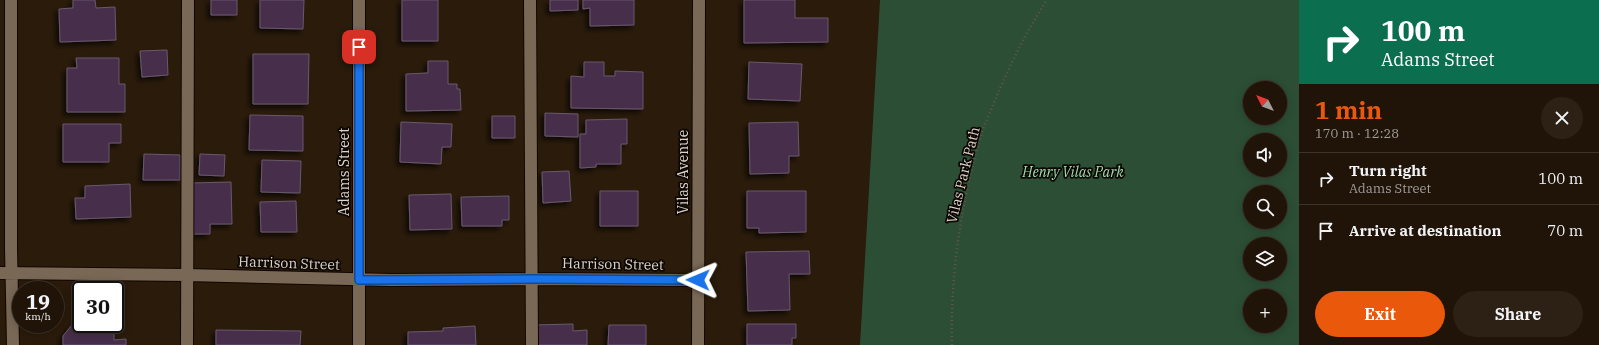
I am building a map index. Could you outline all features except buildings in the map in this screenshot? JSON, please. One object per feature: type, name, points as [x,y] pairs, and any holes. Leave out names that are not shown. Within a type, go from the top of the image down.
[{"type":"street","points":[[11,0],[13,345]]},
{"type":"street","points":[[187,345],[188,0]]},
{"type":"street","name":"Adams Street","points":[[359,0],[359,345]]},
{"type":"street","points":[[530,0],[532,345]]},
{"type":"street","name":"Vilas Avenue","points":[[698,345],[699,0]]},
{"type":"street","name":"Harrison Street","points":[[0,273],[187,275],[359,280],[698,280]]},
{"type":"path","name":"Vilas Park Path","points":[[952,345],[952,313],[958,241],[968,187],[981,135],[1006,73],[1047,0]]},
{"type":"green space","name":"Henry Vilas Park","points":[[880,0],[1299,0],[1299,345],[860,345]]},
{"type":"route","points":[[359,47],[359,280],[698,280]]}]
